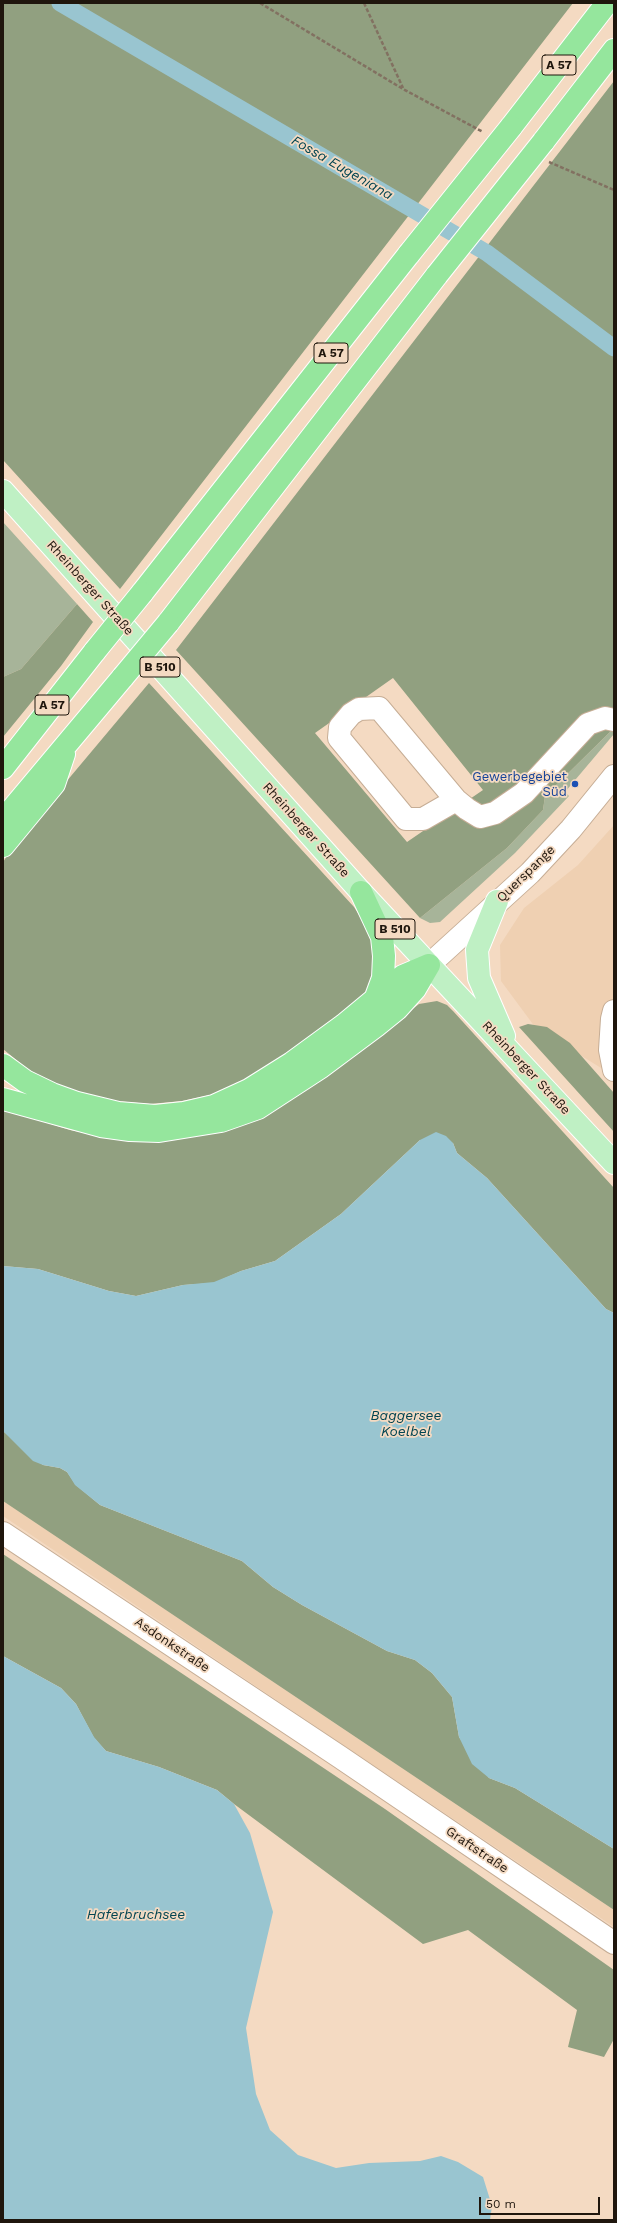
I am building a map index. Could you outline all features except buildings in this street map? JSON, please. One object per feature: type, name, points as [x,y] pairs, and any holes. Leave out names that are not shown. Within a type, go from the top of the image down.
[{"type":"highway","name":"A 57","points":[[5,763],[94,650],[142,593],[511,127],[607,3]]},
{"type":"highway","name":"A 57","points":[[3,820],[168,623],[437,275],[544,152],[614,50]]},
{"type":"highway","points":[[3,846],[54,784],[68,743]]},
{"type":"highway","points":[[361,892],[382,937],[384,956],[382,978],[376,997]]},
{"type":"highway","points":[[3,1065],[25,1080],[52,1094],[77,1103],[118,1113],[155,1116],[184,1113],[214,1106],[249,1090],[292,1063],[338,1029],[403,976],[430,965]]},
{"type":"highway","points":[[3,1099],[101,1126],[130,1130],[160,1132],[221,1121],[258,1108],[321,1067],[376,1026],[397,1009],[415,989],[430,965]]},
{"type":"main road","name":"Rheinberger Straße","points":[[3,491],[361,892],[614,1164]]},
{"type":"main road","points":[[497,901],[477,950],[479,978],[511,1052]]},
{"type":"street","points":[[456,800],[422,818],[406,819],[339,738],[340,727],[351,714],[359,709],[379,708],[456,800],[480,817],[495,813],[524,793],[588,724],[605,718],[614,720]]},
{"type":"street","name":"Querspange","points":[[430,965],[497,901],[530,873],[551,851],[612,780]]},
{"type":"street","points":[[614,1011],[610,1050],[614,1070]]},
{"type":"street","name":"Asdonkstraße","points":[[3,1533],[340,1757]]},
{"type":"street","name":"Graftstraße","points":[[340,1757],[614,1943]]},
{"type":"path","points":[[260,3],[403,89],[488,134]]},
{"type":"path","points":[[364,3],[403,89]]},
{"type":"path","points":[[544,152],[614,190]]},
{"type":"shaded area","points":[[614,825],[614,1076],[535,1027],[501,981],[500,945],[524,908],[578,865]]},
{"type":"shaded area","points":[[3,1501],[614,1910],[614,1927],[3,1516]]},
{"type":"green space","points":[[3,3],[573,3],[120,589],[3,460]]},
{"type":"green space","points":[[614,81],[614,728],[545,796],[543,810],[507,848],[420,918],[176,650]],"holes":[[[393,678],[483,790],[407,842],[315,733]]]},
{"type":"green space","points":[[3,522],[77,604],[21,669],[3,677]]},
{"type":"green space","points":[[77,604],[93,622],[61,666],[3,737],[3,677],[21,669]]},
{"type":"green space","points":[[149,683],[354,907],[371,934],[376,949],[374,982],[359,1003],[259,1075],[215,1094],[182,1101],[150,1104],[104,1100],[87,1096],[45,1080],[26,1068],[3,1049],[3,862],[19,838]]},
{"type":"green space","points":[[613,729],[614,734],[565,792],[569,796],[515,853],[440,922],[430,923],[420,918],[507,848],[543,810],[545,796]]},
{"type":"green space","points":[[437,1001],[447,1005],[453,1011],[614,1188],[614,1313],[606,1309],[487,1178],[457,1153],[453,1143],[420,1140],[341,1214],[275,1261],[241,1271],[214,1283],[183,1285],[136,1296],[109,1291],[38,1269],[3,1266],[3,1109],[70,1130],[110,1138],[147,1141],[186,1138],[228,1129],[325,1076],[419,1004]]},
{"type":"green space","points":[[528,1024],[547,1027],[570,1043],[614,1093],[614,1132],[519,1027]]},
{"type":"green space","points":[[3,1431],[43,1465],[60,1468],[67,1472],[76,1485],[100,1505],[242,1561],[273,1587],[302,1605],[387,1651],[415,1660],[432,1673],[452,1697],[459,1737],[489,1778],[515,1788],[614,1849],[614,1910],[3,1501]]},
{"type":"green space","points":[[3,1554],[385,1809],[614,1970],[614,2039],[604,2057],[568,2047],[577,2010],[468,1930],[423,1944],[217,1790],[159,1767],[106,1751],[94,1738],[76,1704],[61,1688],[3,1656]]},
{"type":"water","name":"Baggersee Koelbel","points":[[436,1132],[446,1136],[453,1143],[457,1153],[487,1178],[606,1309],[614,1313],[614,1849],[515,1788],[489,1778],[472,1764],[459,1737],[452,1697],[432,1673],[415,1660],[387,1651],[302,1605],[273,1587],[242,1561],[100,1505],[75,1485],[67,1472],[60,1468],[43,1465],[33,1461],[3,1431],[3,1266],[38,1269],[109,1291],[136,1296],[183,1285],[214,1282],[241,1271],[275,1261],[341,1214],[420,1140]]},
{"type":"water","name":"Haferbruchsee","points":[[3,1656],[61,1688],[76,1704],[94,1737],[106,1751],[159,1767],[217,1790],[234,1804],[250,1833],[273,1912],[246,2028],[256,2094],[270,2130],[298,2155],[336,2168],[369,2163],[420,2161],[441,2156],[458,2162],[483,2177],[492,2206],[490,2220],[3,2220]]},
{"type":"waterway","name":"Fossa Eugeniana","points":[[60,3],[487,253],[614,348]]},
{"type":"place","name":"Gewerbegebiet Süd","points":[[575,784]]}]
